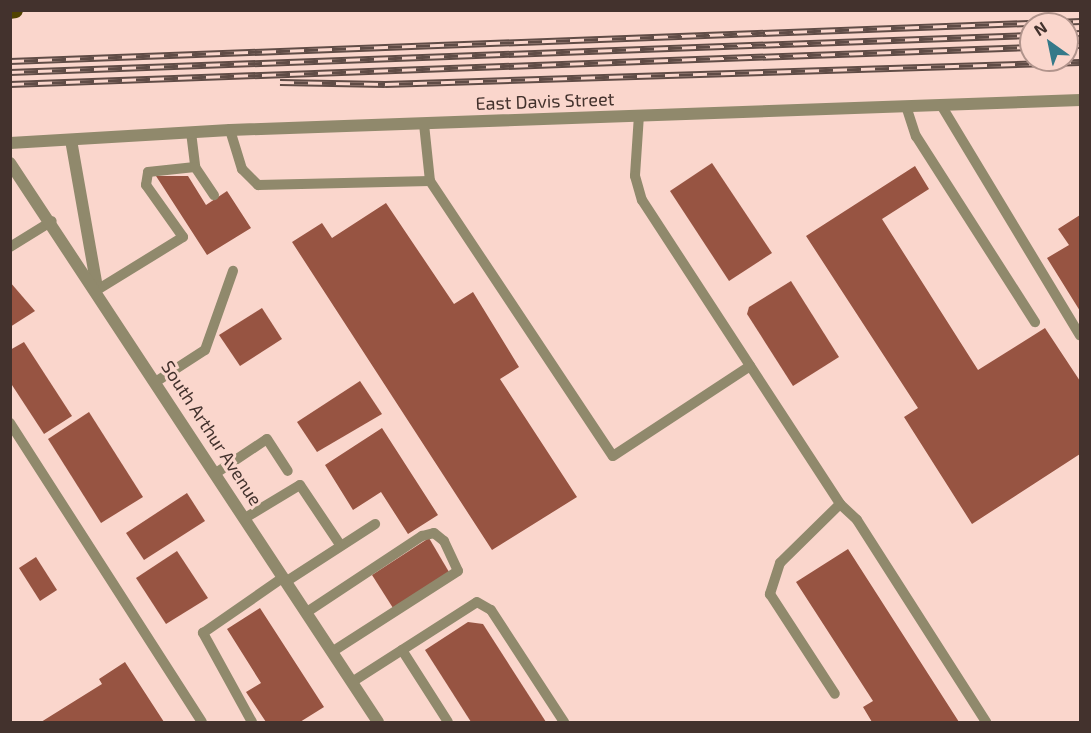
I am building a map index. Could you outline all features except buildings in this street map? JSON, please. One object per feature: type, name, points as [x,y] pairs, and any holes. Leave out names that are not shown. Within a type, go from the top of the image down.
[{"type":"street","name":"East Davis Street","points":[[10,143],[230,130],[1080,100]]},
{"type":"street","name":"South Arthur Avenue","points":[[70,140],[98,290],[378,723]]},
{"type":"street","points":[[10,163],[98,290]]},
{"type":"lane","points":[[941,105],[1080,335]]},
{"type":"lane","points":[[906,106],[916,136],[1035,322]]},
{"type":"lane","points":[[639,116],[635,176],[642,200],[840,504],[857,520],[986,723]]},
{"type":"lane","points":[[424,124],[430,181],[612,456],[750,366]]},
{"type":"lane","points":[[230,130],[243,169],[258,185],[430,181]]},
{"type":"lane","points":[[191,132],[195,167],[214,195]]},
{"type":"lane","points":[[98,290],[183,237],[146,185],[148,172],[195,167]]},
{"type":"lane","points":[[10,247],[52,221]]},
{"type":"lane","points":[[157,381],[205,350],[233,271]]},
{"type":"lane","points":[[10,423],[202,723]]},
{"type":"lane","points":[[216,472],[267,439],[288,471]]},
{"type":"lane","points":[[245,518],[300,485],[341,546]]},
{"type":"lane","points":[[835,694],[770,594],[780,563],[840,504]]},
{"type":"lane","points":[[252,723],[203,633],[375,524]]},
{"type":"lane","points":[[307,612],[422,536],[434,533],[444,541],[458,571],[332,652]]},
{"type":"lane","points":[[352,682],[477,602],[490,610],[564,723]]},
{"type":"lane","points":[[402,650],[448,723]]},
{"type":"railway","points":[[10,61],[1080,21]]},
{"type":"railway","points":[[10,72],[1019,35]]},
{"type":"railway","points":[[10,84],[1019,47]]},
{"type":"railway","points":[[280,82],[385,84],[1080,62]]}]
